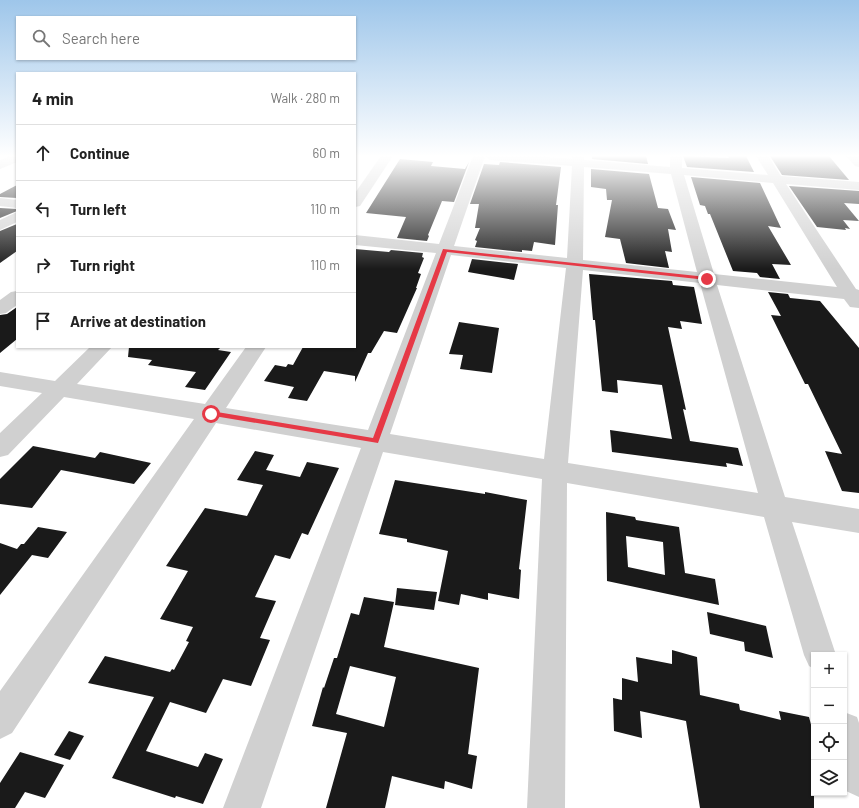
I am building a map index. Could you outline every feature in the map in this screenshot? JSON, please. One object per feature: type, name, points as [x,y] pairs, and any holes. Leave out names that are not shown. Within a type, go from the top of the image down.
[{"type":"street","points":[[242,808],[465,194]]},
{"type":"street","points":[[546,808],[555,471],[575,264],[577,194]]},
{"type":"street","points":[[684,194],[707,279],[774,507],[819,652]]},
{"type":"street","points":[[787,194],[856,299]]},
{"type":"street","points":[[0,202],[16,204]]},
{"type":"street","points":[[0,226],[16,217]]},
{"type":"street","points":[[356,240],[707,279],[856,299]]},
{"type":"street","points":[[0,309],[16,297]]},
{"type":"street","points":[[0,448],[101,348]]},
{"type":"street","points":[[0,721],[255,348]]},
{"type":"street","points":[[0,379],[859,521]]},
{"type":"street","points":[[847,740],[859,778]]},
{"type":"building","points":[[0,194],[16,194],[16,198],[0,197]]},
{"type":"building","points":[[378,194],[457,194],[454,202],[442,201],[427,241],[397,238],[406,217],[366,213]]},
{"type":"building","points":[[474,194],[557,194],[555,245],[534,242],[532,251],[522,250],[522,252],[475,247],[477,241],[475,240],[480,228],[475,228],[479,204],[470,204]]},
{"type":"building","points":[[606,194],[654,194],[658,208],[668,209],[676,230],[668,229],[672,252],[665,251],[669,268],[626,263],[620,239],[605,237],[612,200],[607,200]]},
{"type":"building","points":[[696,194],[765,194],[781,228],[768,226],[791,265],[772,264],[780,279],[760,277],[757,273],[733,271],[710,214],[708,214],[705,206],[700,205]]},
{"type":"building","points":[[794,194],[859,194],[859,204],[844,203],[859,221],[843,220],[850,229],[845,228],[846,230],[817,227]]},
{"type":"building","points":[[0,208],[16,209],[16,211],[0,218]]},
{"type":"building","points":[[16,224],[16,252],[0,263],[0,231]]},
{"type":"building","points":[[356,249],[423,253],[422,257],[424,258],[418,273],[421,274],[417,288],[397,333],[384,331],[371,353],[368,353],[355,382],[355,376],[324,371],[307,401],[288,398],[294,387],[264,381],[275,365],[286,367],[288,364],[293,365],[302,348],[356,348]]},
{"type":"building","points":[[472,259],[518,264],[514,280],[468,272]]},
{"type":"building","points":[[589,274],[672,281],[673,285],[694,287],[702,324],[680,321],[682,329],[668,327],[686,410],[683,409],[690,441],[738,448],[743,466],[726,463],[727,467],[612,452],[610,430],[672,439],[662,385],[617,380],[618,393],[602,391]]},
{"type":"building","points":[[768,292],[788,294],[790,298],[820,301],[859,348],[859,493],[842,491],[825,451],[842,454],[808,384],[805,384],[771,315],[781,316]]},
{"type":"building","points":[[16,308],[16,340],[0,353],[0,315],[7,314]]},
{"type":"building","points":[[459,322],[499,328],[492,373],[460,369],[463,355],[449,354]]},
{"type":"building","points":[[129,348],[220,348],[218,350],[231,352],[205,390],[185,387],[196,372],[148,365],[152,360],[128,357]]},
{"type":"building","points":[[33,446],[95,458],[100,452],[151,463],[134,484],[61,470],[32,508],[0,504],[0,479]]},
{"type":"building","points":[[255,451],[274,455],[266,470],[300,477],[307,462],[339,468],[308,535],[302,533],[290,559],[275,555],[255,597],[276,601],[260,638],[270,640],[251,686],[223,679],[206,713],[170,702],[146,751],[198,767],[205,753],[223,759],[203,804],[176,796],[175,798],[112,778],[154,697],[88,683],[105,656],[170,672],[172,669],[174,670],[189,642],[186,641],[193,627],[160,619],[188,571],[166,566],[205,508],[247,516],[263,485],[237,480]]},
{"type":"building","points":[[395,480],[485,494],[485,492],[527,500],[519,569],[521,570],[519,599],[488,593],[488,600],[461,594],[459,605],[438,601],[448,551],[407,542],[407,539],[379,534]]},
{"type":"building","points":[[606,512],[635,517],[636,520],[679,527],[685,573],[715,579],[719,605],[607,581]],"holes":[[[626,536],[663,542],[665,575],[628,567]]]},
{"type":"building","points":[[38,527],[67,532],[48,558],[32,555],[0,595],[0,543],[17,549],[21,544],[24,544]]},
{"type":"building","points":[[397,588],[437,592],[434,610],[395,605]]},
{"type":"building","points":[[364,597],[394,602],[384,647],[479,668],[468,754],[477,756],[472,789],[445,781],[444,789],[392,776],[385,808],[326,808],[347,733],[312,726],[323,687],[324,688],[334,658],[337,658],[351,613],[359,615]],"holes":[[[350,666],[396,677],[384,727],[336,714]]]},
{"type":"building","points":[[707,612],[766,626],[773,658],[745,651],[744,642],[710,634]]},
{"type":"building","points":[[672,650],[697,657],[700,695],[739,704],[740,710],[781,720],[779,711],[809,717],[811,725],[811,796],[814,796],[814,808],[700,808],[686,721],[640,711],[642,738],[614,731],[613,698],[622,700],[622,678],[638,682],[636,657],[672,664]]},
{"type":"building","points":[[69,731],[84,736],[70,760],[54,755]]},
{"type":"building","points":[[20,752],[64,765],[45,798],[25,792],[15,808],[0,808],[0,783]]},
{"type":"route","points":[[211,414],[376,441],[445,250],[707,279]]}]
